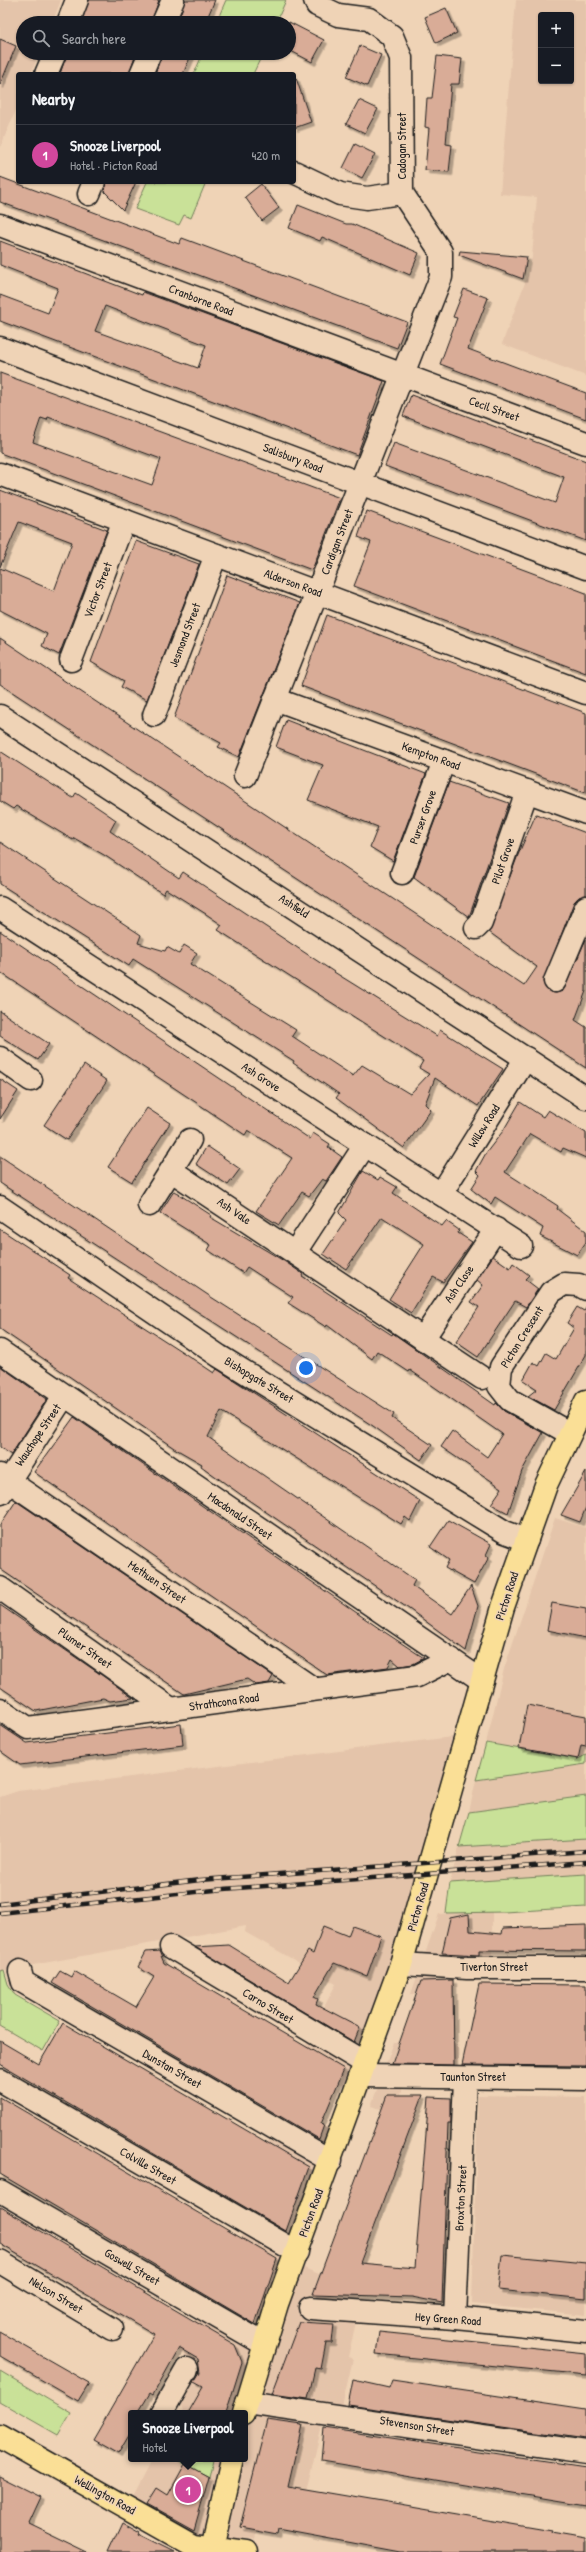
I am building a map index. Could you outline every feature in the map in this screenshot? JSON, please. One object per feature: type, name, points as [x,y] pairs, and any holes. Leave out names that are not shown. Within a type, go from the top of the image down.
[{"type":"main road","name":"Picton Road","points":[[246,2408],[264,2344],[401,1964],[470,1732],[481,1680],[527,1540],[546,1485],[569,1433],[586,1401]]},
{"type":"main road","name":"Wellington Road","points":[[0,2436],[193,2545],[212,2550],[246,2552]]},
{"type":"main road","points":[[212,2550],[231,2462]]},
{"type":"street","points":[[71,16],[77,0]]},
{"type":"street","points":[[166,16],[173,0]]},
{"type":"street","name":"Cadogan Street","points":[[315,0],[317,5],[338,15],[368,19],[392,36],[401,58],[402,193],[441,252],[441,278],[402,376]]},
{"type":"street","points":[[47,72],[52,60]]},
{"type":"street","points":[[142,72],[147,60]]},
{"type":"street","points":[[296,173],[340,194],[367,198],[402,193]]},
{"type":"street","name":"Cranborne Road","points":[[0,224],[402,376]]},
{"type":"street","name":"Salisbury Road","points":[[0,348],[586,568]]},
{"type":"street","name":"Cecil Street","points":[[402,376],[586,443]]},
{"type":"street","name":"Cardigan Street","points":[[245,776],[402,376]]},
{"type":"street","name":"Alderson Road","points":[[0,474],[586,693]]},
{"type":"street","name":"Victor Street","points":[[71,660],[124,520]]},
{"type":"street","name":"Jesmond Street","points":[[154,715],[216,555]]},
{"type":"street","name":"Kempton Road","points":[[275,699],[586,813]]},
{"type":"street","name":"Ashfield","points":[[0,716],[586,1098]]},
{"type":"street","name":"Purser Grove","points":[[402,873],[444,761]]},
{"type":"street","name":"Pilot Grove","points":[[476,928],[481,923],[527,791]]},
{"type":"street","points":[[555,981],[586,907]]},
{"type":"street","name":"Ash Grove","points":[[0,908],[521,1246]]},
{"type":"street","points":[[0,1058],[31,1080]]},
{"type":"street","name":"Willow Road","points":[[441,1194],[526,1058]]},
{"type":"street","points":[[149,1205],[172,1171],[190,1140]]},
{"type":"street","points":[[303,1258],[365,1145]]},
{"type":"street","name":"Ash Vale","points":[[172,1171],[482,1378]]},
{"type":"street","name":"Bishopgate Street","points":[[0,1207],[219,1356],[505,1532],[527,1540]]},
{"type":"street","name":"Ash Close","points":[[423,1339],[496,1229]]},
{"type":"street","name":"Picton Crescent","points":[[569,1433],[510,1400],[499,1386],[501,1367],[551,1292],[564,1284],[579,1285],[586,1289]]},
{"type":"street","name":"Macdonald Street","points":[[0,1351],[481,1680]]},
{"type":"street","name":"Wauchope Street","points":[[3,1483],[64,1396]]},
{"type":"street","name":"Methuen Street","points":[[3,1483],[314,1690]]},
{"type":"street","name":"Plumer Street","points":[[0,1588],[170,1709]]},
{"type":"street","name":"Strathcona Road","points":[[0,1709],[28,1728],[417,1676],[451,1659]]},
{"type":"street","name":"Carno Street","points":[[171,1947],[363,2070]]},
{"type":"street","name":"Tiverton Street","points":[[401,1964],[467,1968],[586,1968]]},
{"type":"street","name":"Dunstan Street","points":[[20,1971],[23,1982],[331,2161]]},
{"type":"street","name":"Taunton Street","points":[[363,2070],[466,2078],[586,2079]]},
{"type":"street","name":"Broxton Street","points":[[455,2318],[466,2078]]},
{"type":"street","name":"Colville Street","points":[[0,2080],[297,2252]]},
{"type":"street","name":"Goswell Street","points":[[0,2191],[264,2344]]},
{"type":"street","name":"Nelson Street","points":[[0,2262],[112,2328]]},
{"type":"street","name":"Hey Green Road","points":[[310,2308],[455,2318],[586,2331]]},
{"type":"street","points":[[167,2410],[187,2369]]},
{"type":"street","name":"Stevenson Street","points":[[246,2408],[586,2452]]},
{"type":"shaded area","points":[[0,0],[61,0],[55,16],[16,16],[16,60],[36,60],[32,72],[16,72],[16,110],[0,148]]},
{"type":"shaded area","points":[[516,0],[586,0],[586,376],[502,344],[526,280],[532,257],[537,197],[500,194]]},
{"type":"shaded area","points":[[555,1518],[586,1528],[586,1755],[578,1759],[486,1743],[504,1669]]},
{"type":"shaded area","points":[[452,1737],[413,1905],[346,2087],[299,2058],[308,2042],[312,2025],[321,2006],[324,2007],[336,1984],[245,1932],[246,1926],[0,1971],[0,1797],[18,1791]]},
{"type":"shaded area","points":[[586,1764],[586,1796],[469,1812],[476,1780]]},
{"type":"shaded area","points":[[586,1839],[586,1874],[450,1883],[459,1847]]},
{"type":"shaded area","points":[[492,1911],[492,1957],[434,1976],[433,1995],[411,1994],[439,1914]]},
{"type":"shaded area","points":[[394,2042],[458,2045],[457,2073],[406,2072],[397,2114],[371,2106]]},
{"type":"shaded area","points":[[478,2095],[586,2097],[586,2315],[472,2304]]},
{"type":"shaded area","points":[[274,2097],[332,2130],[283,2260],[363,2291],[348,2357],[353,2359],[341,2410],[323,2422],[298,2523],[258,2516],[254,2539],[193,2536],[130,2501],[150,2462],[248,2462],[248,2410],[182,2410],[180,2405],[198,2372],[194,2361],[179,2352],[179,2347],[243,2233],[231,2209],[271,2137],[265,2115]]},
{"type":"green space","points":[[226,0],[286,0],[279,16],[219,16]]},
{"type":"green space","points":[[200,60],[260,60],[254,72],[195,72]]},
{"type":"green space","points":[[146,184],[205,184],[191,218],[184,215],[179,225],[135,209]]},
{"type":"green space","points":[[486,1743],[578,1759],[586,1755],[586,1764],[476,1780]]},
{"type":"green space","points":[[586,1796],[586,1839],[459,1847],[469,1812]]},
{"type":"green space","points":[[586,1874],[586,1907],[504,1912],[446,1913],[450,1883]]},
{"type":"green space","points":[[4,1970],[8,1984],[15,1995],[60,2021],[43,2051],[0,2026],[0,1971]]},
{"type":"green space","points":[[0,2371],[71,2413],[58,2435],[0,2402]]},
{"type":"green space","points":[[181,2462],[212,2462],[209,2477]]},
{"type":"building","points":[[89,0],[159,0],[153,16],[83,16]]},
{"type":"building","points":[[185,0],[215,0],[208,16],[179,16]]},
{"type":"building","points":[[446,8],[457,33],[436,43],[425,17]]},
{"type":"building","points":[[296,26],[324,40],[312,62],[296,54]]},
{"type":"building","points":[[0,39],[16,46],[0,85]]},
{"type":"building","points":[[360,46],[381,55],[367,86],[346,77]]},
{"type":"building","points":[[437,56],[462,59],[459,84],[451,84],[446,144],[452,145],[449,172],[425,170],[429,128],[425,127],[427,98],[432,98]]},
{"type":"building","points":[[65,60],[134,60],[130,72],[61,72]]},
{"type":"building","points":[[160,60],[189,60],[184,72],[156,72]]},
{"type":"building","points":[[296,78],[311,122],[296,127]]},
{"type":"building","points":[[359,100],[378,109],[365,133],[346,124]]},
{"type":"building","points":[[355,144],[375,154],[362,178],[343,168]]},
{"type":"building","points":[[0,177],[179,244],[182,238],[407,322],[397,348],[0,202]]},
{"type":"building","points":[[106,184],[135,184],[123,210],[104,191]]},
{"type":"building","points":[[261,184],[279,208],[262,221],[245,197]]},
{"type":"building","points":[[298,205],[346,224],[352,224],[419,253],[410,275],[322,237],[320,241],[289,228]]},
{"type":"building","points":[[0,241],[142,295],[143,292],[384,381],[357,455],[0,321],[0,295],[48,313],[58,288],[0,265]],"holes":[[[105,306],[206,345],[198,368],[95,331]]]},
{"type":"building","points":[[460,251],[527,257],[523,279],[459,255]]},
{"type":"building","points":[[464,289],[488,298],[468,349],[586,393],[586,419],[440,364],[457,318],[453,317]]},
{"type":"building","points":[[0,373],[340,498],[312,570],[0,453]],"holes":[[[48,417],[161,459],[152,485],[33,442],[41,418],[47,420]]]},
{"type":"building","points":[[411,395],[586,461],[586,541],[385,466],[394,443],[555,503],[564,477],[403,416]]},
{"type":"building","points":[[0,490],[107,530],[59,655],[42,646],[47,634],[0,610],[0,568],[54,591],[72,542],[19,522],[0,567]]},
{"type":"building","points":[[367,511],[586,593],[586,673],[354,586],[371,542],[358,537]]},
{"type":"building","points":[[136,541],[199,564],[147,700],[121,687],[124,681],[91,662]]},
{"type":"building","points":[[227,575],[300,603],[239,757],[218,747],[221,743],[174,718]]},
{"type":"building","points":[[327,615],[586,713],[586,793],[301,686]]},
{"type":"building","points":[[0,638],[524,986],[537,967],[489,932],[518,855],[536,814],[586,833],[586,895],[579,897],[574,902],[543,982],[550,992],[556,993],[563,991],[586,939],[586,991],[575,1020],[586,1027],[586,1068],[0,684]]},
{"type":"building","points":[[286,720],[426,774],[393,861],[370,847],[378,827],[308,800],[323,765],[276,747]]},
{"type":"building","points":[[0,751],[73,798],[76,793],[116,820],[110,831],[179,878],[183,872],[334,972],[437,1036],[440,1030],[503,1069],[478,1106],[435,1078],[425,1104],[431,1110],[404,1148],[336,1098],[339,1094],[293,1063],[294,1061],[133,959],[129,966],[0,884],[0,842],[141,935],[138,943],[165,951],[167,947],[179,954],[184,945],[197,953],[190,964],[296,1030],[292,1036],[353,1076],[362,1065],[410,1094],[429,1074],[419,1068],[423,1061],[218,930],[222,925],[206,914],[166,889],[163,894],[104,855],[74,838],[73,840],[16,806],[13,809],[0,801]]},
{"type":"building","points":[[449,782],[509,803],[469,917],[414,877]]},
{"type":"building","points":[[0,931],[310,1139],[313,1133],[330,1144],[328,1147],[342,1157],[326,1181],[322,1179],[309,1196],[302,1192],[279,1225],[256,1211],[292,1158],[248,1130],[245,1135],[0,972]]},
{"type":"building","points":[[0,1011],[49,1044],[38,1060],[0,1036]]},
{"type":"building","points":[[84,1065],[107,1081],[67,1140],[44,1125]]},
{"type":"building","points":[[0,1079],[18,1091],[0,1119]]},
{"type":"building","points":[[520,1102],[543,1117],[548,1110],[586,1133],[586,1158],[563,1148],[561,1152],[530,1134],[505,1172],[558,1206],[557,1209],[586,1231],[586,1242],[577,1255],[540,1236],[543,1228],[495,1197],[491,1204],[471,1189],[480,1175],[476,1171],[486,1153],[503,1131]]},
{"type":"building","points":[[147,1108],[170,1123],[132,1182],[108,1167]]},
{"type":"building","points":[[207,1146],[240,1169],[228,1185],[196,1164]]},
{"type":"building","points":[[0,1156],[211,1297],[394,1414],[392,1418],[432,1445],[421,1460],[373,1426],[0,1183]]},
{"type":"building","points":[[363,1171],[378,1180],[380,1177],[397,1187],[393,1193],[442,1226],[446,1221],[459,1230],[458,1233],[472,1242],[443,1282],[433,1277],[411,1313],[389,1299],[424,1244],[382,1217],[346,1269],[323,1254],[346,1220],[339,1213]]},
{"type":"building","points":[[174,1191],[211,1215],[210,1217],[284,1261],[303,1274],[302,1276],[392,1335],[393,1333],[495,1405],[496,1403],[504,1411],[543,1433],[522,1471],[508,1513],[491,1504],[502,1488],[441,1447],[452,1431],[487,1457],[502,1434],[410,1370],[409,1372],[377,1351],[372,1359],[327,1325],[326,1327],[288,1303],[293,1297],[247,1267],[243,1273],[208,1250],[211,1245],[160,1213]]},
{"type":"building","points":[[0,1229],[70,1275],[68,1278],[214,1373],[217,1369],[420,1501],[410,1521],[405,1517],[401,1524],[221,1411],[208,1437],[415,1580],[412,1586],[452,1614],[471,1586],[478,1606],[466,1651],[409,1609],[247,1499],[201,1466],[202,1464],[174,1448],[0,1329]]},
{"type":"building","points":[[493,1256],[510,1268],[513,1263],[529,1275],[525,1279],[538,1289],[526,1307],[515,1301],[478,1357],[456,1342],[479,1307],[471,1302],[483,1285],[477,1280]]},
{"type":"building","points":[[577,1307],[584,1311],[586,1307],[586,1355],[554,1410],[528,1396],[537,1389],[523,1380],[533,1362],[539,1366],[546,1353],[556,1359],[574,1328],[567,1323]]},
{"type":"building","points":[[0,1366],[47,1399],[11,1455],[0,1447]]},
{"type":"building","points":[[74,1417],[424,1658],[413,1664],[400,1666],[392,1659],[388,1667],[327,1675],[193,1583],[34,1472]]},
{"type":"building","points":[[586,1472],[586,1507],[580,1522],[561,1515]]},
{"type":"building","points":[[16,1501],[273,1676],[269,1683],[256,1685],[247,1679],[184,1694],[0,1569],[0,1525]]},
{"type":"building","points":[[448,1520],[491,1544],[486,1555],[489,1557],[474,1584],[445,1568],[449,1560],[430,1547]]},
{"type":"building","points":[[552,1603],[586,1609],[586,1638],[547,1630]]},
{"type":"building","points":[[0,1605],[133,1698],[110,1701],[103,1698],[36,1711],[0,1687]]},
{"type":"building","points":[[527,1705],[586,1716],[586,1746],[581,1745],[578,1759],[519,1748]]},
{"type":"building","points":[[181,1724],[183,1745],[20,1765],[0,1751],[0,1725],[27,1743]]},
{"type":"building","points":[[469,1914],[470,1931],[502,1934],[503,1928],[586,1925],[586,1951],[479,1950],[479,1955],[442,1953],[450,1918]]},
{"type":"building","points":[[323,1926],[348,1936],[352,1926],[381,1936],[367,1976],[334,1963],[314,1997],[318,1999],[316,2004],[360,2027],[354,2042],[195,1947],[229,1945],[289,1982],[308,1951],[313,1954]]},
{"type":"building","points":[[159,1951],[164,1963],[344,2069],[321,2124],[324,2125],[319,2139],[52,1983],[60,1971],[71,1977],[74,1971],[136,2007],[154,1977],[138,1967],[146,1952]]},
{"type":"building","points":[[453,1980],[454,2065],[392,2064],[421,1981]]},
{"type":"building","points":[[479,1984],[586,1985],[586,2066],[462,2065]]},
{"type":"building","points":[[63,2023],[309,2167],[286,2231],[0,2064],[0,2041],[39,2064]]},
{"type":"building","points":[[387,2095],[423,2095],[360,2263],[415,2268],[429,2097],[451,2098],[451,2123],[448,2123],[442,2303],[412,2297],[313,2294]]},
{"type":"building","points":[[0,2097],[277,2259],[255,2324],[0,2174]]},
{"type":"building","points":[[0,2207],[235,2345],[242,2362],[227,2410],[190,2410],[203,2387],[194,2382],[200,2372],[198,2359],[179,2348],[153,2395],[150,2393],[140,2410],[128,2410],[128,2437],[118,2454],[93,2440],[154,2334],[0,2244]]},
{"type":"building","points":[[502,2255],[586,2263],[586,2299],[498,2290]]},
{"type":"building","points":[[299,2322],[334,2324],[332,2343],[326,2343],[321,2369],[315,2368],[308,2399],[272,2394]]},
{"type":"building","points":[[0,2332],[89,2383],[78,2401],[0,2356]]},
{"type":"building","points":[[379,2332],[586,2353],[586,2375],[376,2354]]},
{"type":"building","points":[[353,2380],[389,2388],[392,2380],[586,2409],[586,2439],[348,2405]]},
{"type":"building","points":[[267,2420],[302,2425],[288,2486],[552,2531],[551,2533],[586,2539],[586,2552],[401,2552],[278,2529],[277,2534],[240,2527]]},
{"type":"building","points":[[324,2428],[586,2467],[586,2505],[321,2461]]},
{"type":"building","points":[[185,2464],[209,2477],[194,2530],[147,2504],[157,2488],[168,2495]]},
{"type":"building","points":[[0,2477],[40,2497],[28,2523],[88,2552],[0,2552]]},
{"type":"building","points":[[122,2522],[140,2532],[139,2534],[175,2552],[108,2552]]},
{"type":"railway","points":[[0,1904],[200,1880],[586,1851]]},
{"type":"railway","points":[[0,1913],[224,1889],[586,1862]]},
{"type":"place","name":"Snooze Liverpool","points":[[188,2490]]}]
